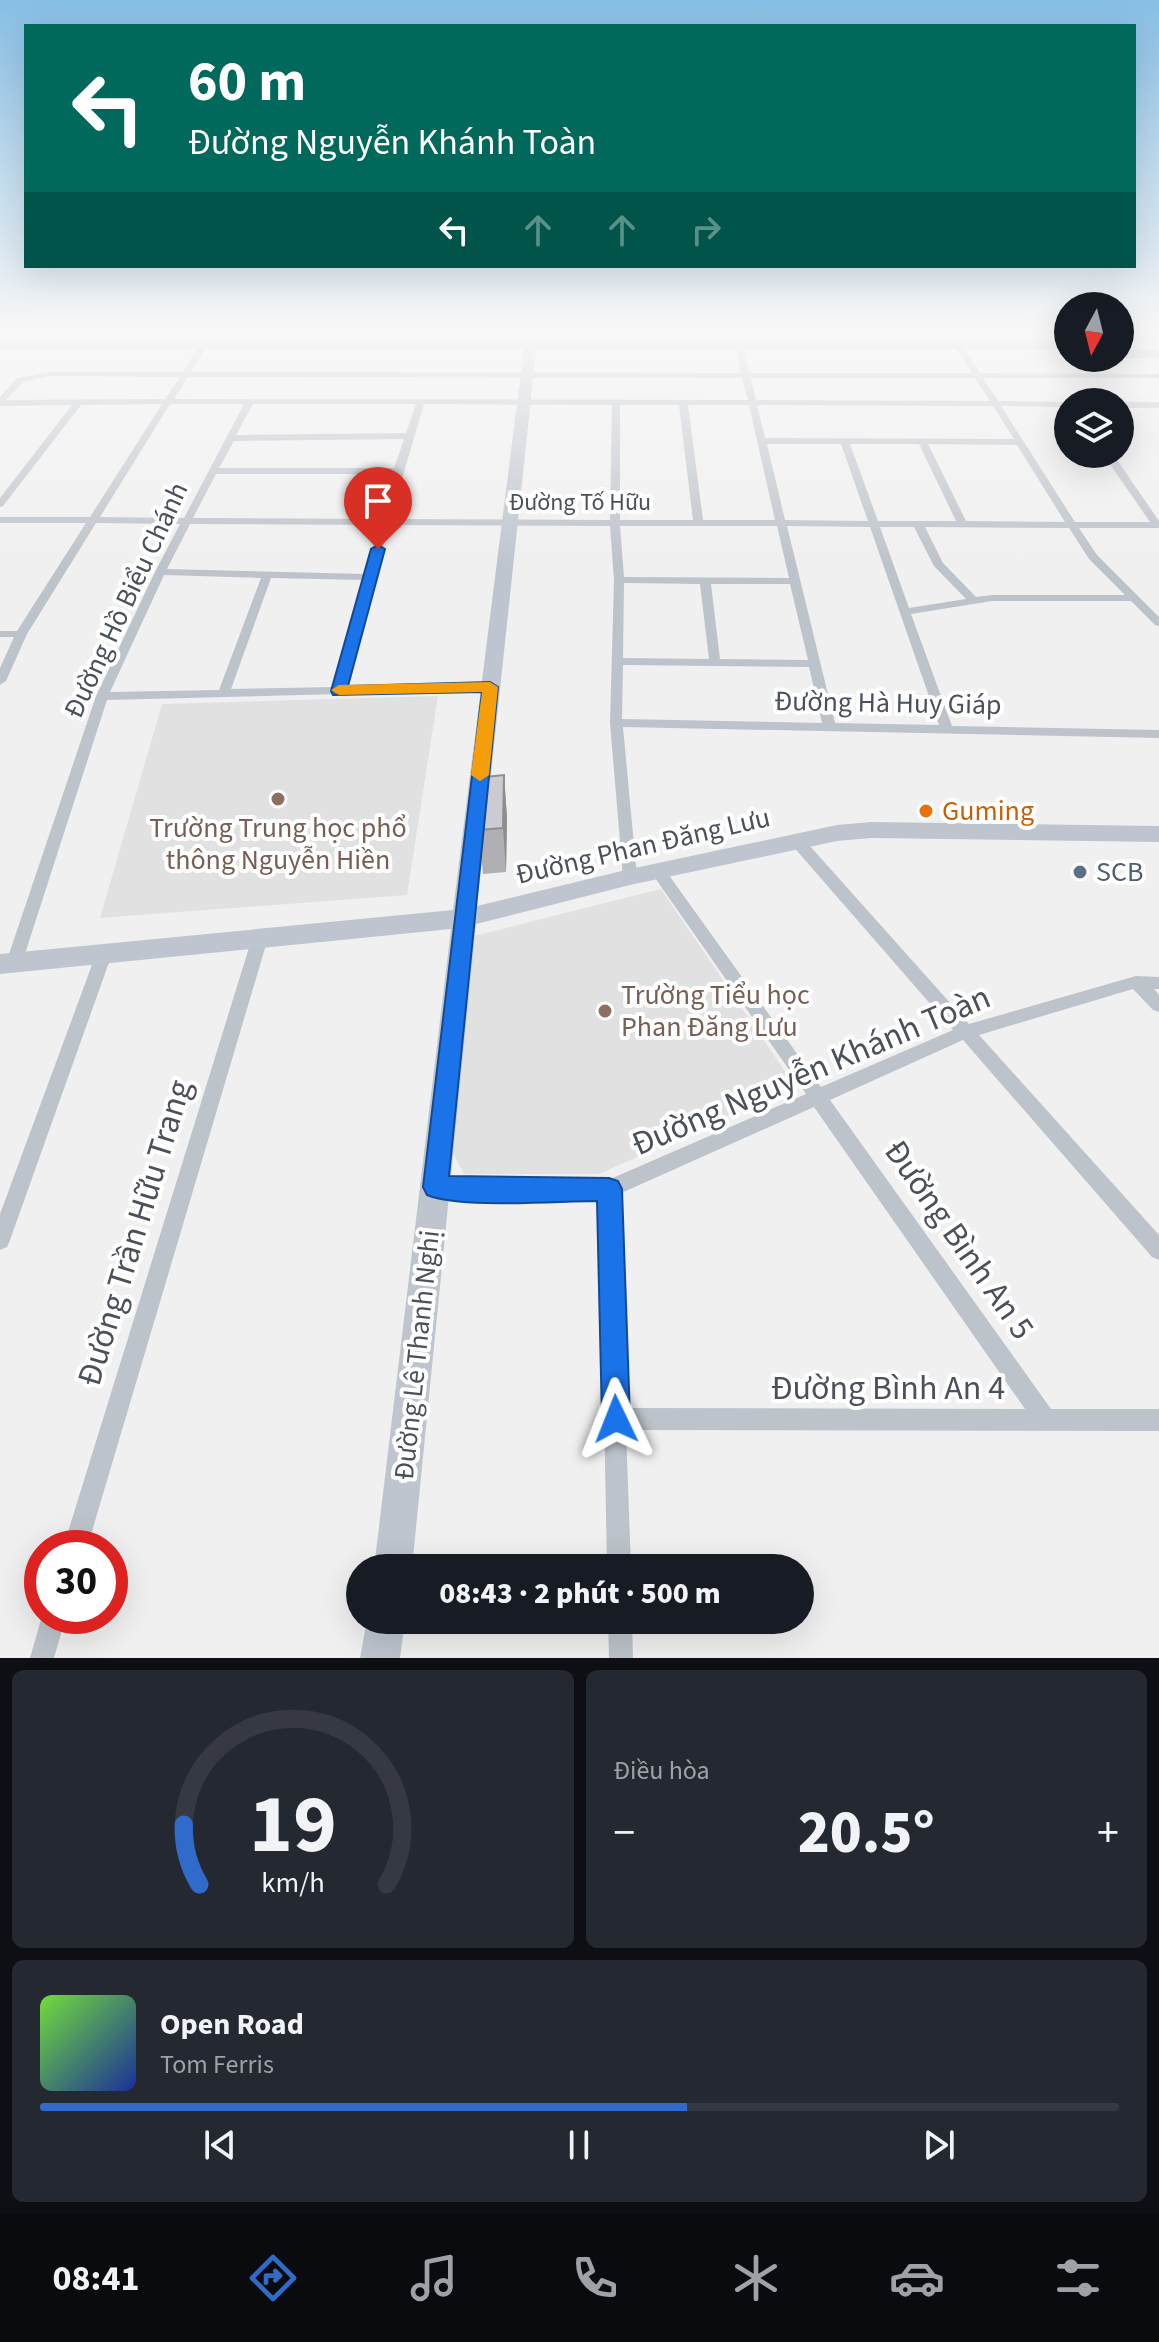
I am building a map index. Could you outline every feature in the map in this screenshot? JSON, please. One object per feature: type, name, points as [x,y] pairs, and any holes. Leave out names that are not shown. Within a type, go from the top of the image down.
[{"type":"main road","name":"Đường Lê Thanh Nghị","points":[[395,1554],[522,409]]},
{"type":"main road","name":"Đường Phan Đăng Lưu","points":[[7,964],[465,918],[796,840],[871,830],[1159,834]]},
{"type":"main road","points":[[380,1658],[384,1634]]},
{"type":"street","points":[[0,504],[73,409]]},
{"type":"street","points":[[0,681],[21,634],[161,409]]},
{"type":"street","name":"Đường Hồ Biểu Chánh","points":[[7,964],[102,696],[160,572],[246,409]]},
{"type":"street","points":[[339,691],[398,471],[418,409]]},
{"type":"street","points":[[616,409],[615,522],[619,580],[616,723],[630,877]]},
{"type":"street","points":[[684,409],[698,522]]},
{"type":"street","points":[[754,409],[829,726]]},
{"type":"street","points":[[998,409],[1093,557],[1159,623]]},
{"type":"street","points":[[231,438],[408,436]]},
{"type":"street","points":[[763,441],[1019,442]]},
{"type":"street","points":[[845,442],[946,728]]},
{"type":"street","points":[[922,442],[963,525]]},
{"type":"street","points":[[1118,468],[1158,525]]},
{"type":"street","points":[[214,471],[398,471]]},
{"type":"street","name":"Đường Tố Hữu","points":[[0,520],[1158,525]]},
{"type":"street","points":[[918,524],[938,564],[973,600]]},
{"type":"street","points":[[160,572],[370,577]]},
{"type":"street","points":[[223,694],[267,575]]},
{"type":"street","points":[[619,580],[794,581]]},
{"type":"street","points":[[705,582],[715,663]]},
{"type":"street","points":[[906,612],[973,600],[1136,598]]},
{"type":"street","points":[[0,634],[21,634]]},
{"type":"street","points":[[618,661],[816,664]]},
{"type":"street","points":[[102,696],[490,687]]},
{"type":"street","name":"Đường Hà Huy Giáp","points":[[616,723],[1159,734]]},
{"type":"street","points":[[796,840],[1159,1250]]},
{"type":"street","name":"Đường Bình An 5","points":[[658,871],[820,1096],[1046,1420]]},
{"type":"street","name":"Đường Trần Hữu Trang","points":[[80,1530],[260,938]]},
{"type":"street","points":[[0,1240],[104,954]]},
{"type":"street","points":[[1136,982],[1159,1005]]},
{"type":"street","name":"Đường Nguyễn Khánh Toàn","points":[[435,1187],[475,1190],[609,1189],[965,1032],[1136,982],[1159,983]]},
{"type":"street","points":[[609,1189],[619,1554]]},
{"type":"street","name":"Đường Bình An 4","points":[[616,1419],[1159,1420]]},
{"type":"street","points":[[42,1658],[49,1634]]},
{"type":"street","points":[[620,1634],[621,1658]]},
{"type":"shaded area","name":"Trường Trung học phổ thông Nguyễn Hiền","points":[[438,696],[407,895],[100,918],[162,704]]},
{"type":"shaded area","name":"Trường Tiểu học Phan Đăng Lưu","points":[[661,889],[795,1086],[599,1174],[464,1174],[453,1154],[474,936]]},
{"type":"building","points":[[504,775],[503,828],[479,830],[485,777]]},
{"type":"slow traffic","points":[[339,690],[490,687],[480,775]]},
{"type":"place","name":"Trường Trung học phổ thông Nguyễn Hiền","points":[[278,799]]},
{"type":"place","name":"Guming","points":[[926,811]]},
{"type":"place","name":"SCB","points":[[1080,872]]},
{"type":"place","name":"Trường Tiểu học Phan Đăng Lưu","points":[[605,1011]]},
{"type":"route","points":[[378,549],[339,691],[490,687],[435,1187],[475,1190],[609,1189],[616,1419]]}]
